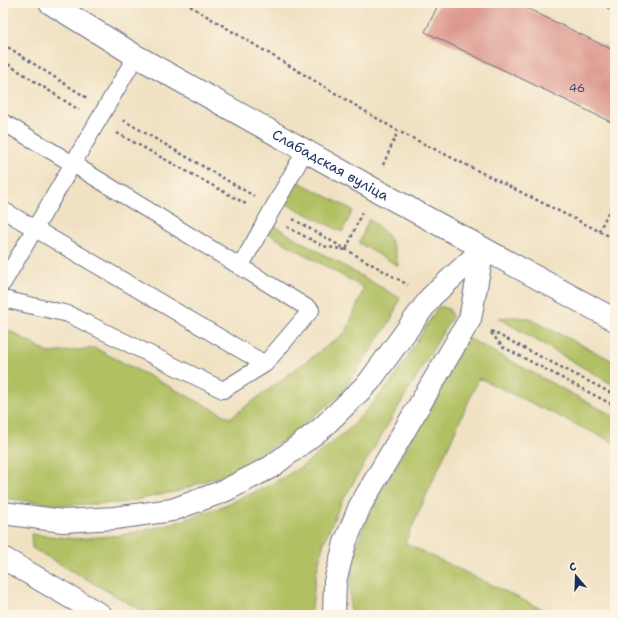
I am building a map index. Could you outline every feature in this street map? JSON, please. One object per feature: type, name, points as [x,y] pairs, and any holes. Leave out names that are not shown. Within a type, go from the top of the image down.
[{"type":"main road","name":"Слабадская вуліца","points":[[50,3],[136,56],[305,151],[615,320]]},
{"type":"main road","points":[[3,513],[63,521],[115,518],[172,510],[224,491],[270,467],[322,428],[370,382],[431,297],[483,249]]},
{"type":"main road","points":[[334,615],[335,582],[345,543],[360,506],[470,319],[483,249]]},
{"type":"main road","points":[[3,558],[101,615]]},
{"type":"lane","points":[[3,284],[136,56]]},
{"type":"lane","points":[[3,122],[311,310],[265,364],[223,390],[68,314],[3,300]]},
{"type":"lane","points":[[240,267],[305,151]]},
{"type":"lane","points":[[3,210],[265,364]]},
{"type":"path","points":[[185,3],[398,131],[615,239]]},
{"type":"path","points":[[3,44],[101,116],[271,212],[323,246],[346,250]]},
{"type":"path","points":[[3,61],[271,212],[346,250],[398,279]]},
{"type":"path","points":[[599,231],[615,199]]},
{"type":"path","points":[[615,395],[487,328],[503,347],[615,406]]},
{"type":"green space","points":[[297,181],[353,210],[342,232],[277,199]]},
{"type":"green space","points":[[369,219],[390,239],[395,250],[398,266],[359,243]]},
{"type":"green space","points":[[269,223],[400,298],[391,320],[341,394],[287,438],[233,471],[178,491],[122,503],[61,505],[3,498],[3,327],[49,353],[95,348],[230,418],[346,332],[364,288],[265,232]]},
{"type":"green space","points":[[438,307],[444,307],[450,310],[452,317],[340,505],[324,542],[316,574],[312,607],[313,615],[149,615],[32,548],[31,534],[76,539],[122,535],[169,525],[218,508],[262,489],[303,466],[350,428],[391,383]]},
{"type":"green space","points":[[498,318],[528,318],[615,362],[615,386]]},
{"type":"green space","points":[[468,338],[615,417],[615,443],[479,378],[405,543],[554,615],[350,615],[350,585],[355,549],[369,513]]},
{"type":"building","points":[[439,3],[516,3],[615,51],[615,124],[425,32]]}]
